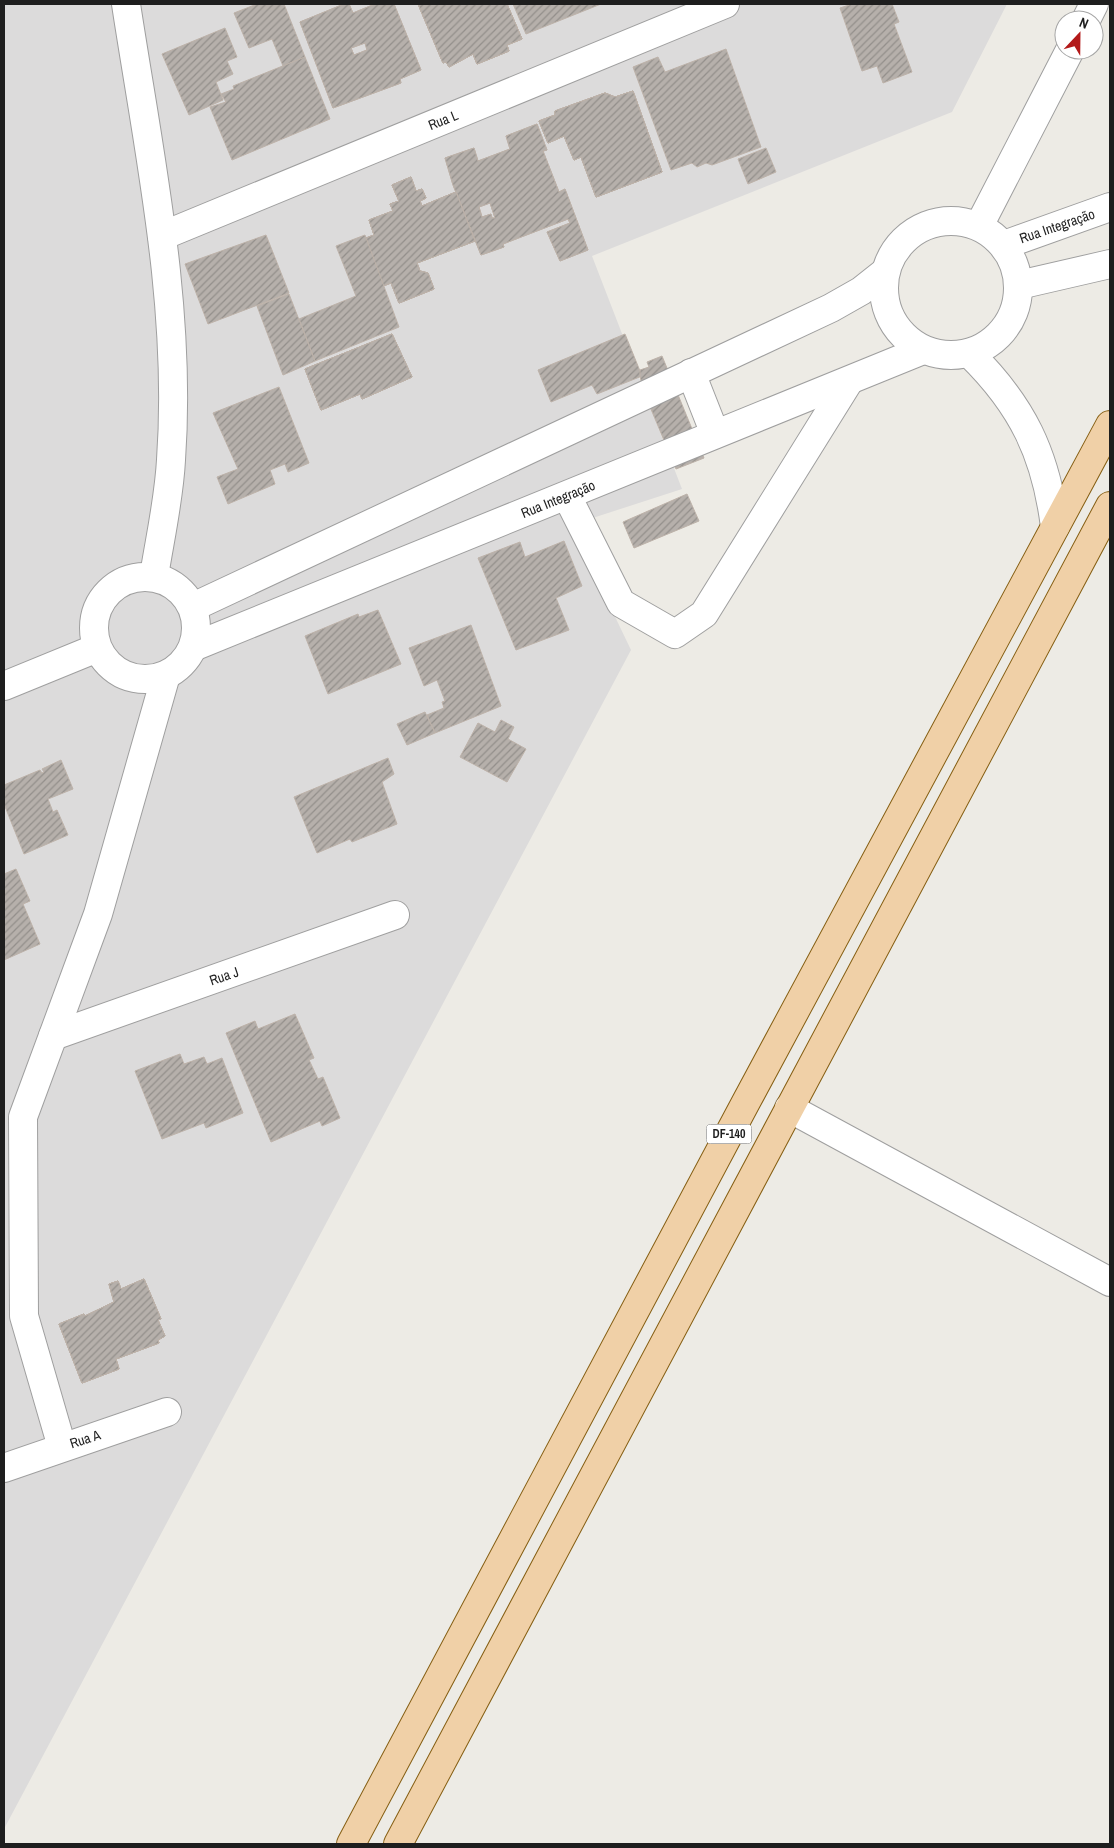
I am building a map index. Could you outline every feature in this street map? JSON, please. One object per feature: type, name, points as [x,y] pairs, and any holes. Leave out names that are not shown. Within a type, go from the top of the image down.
[{"type":"main road","name":"DF-140","points":[[351,1844],[746,1102],[1110,425]]},
{"type":"main road","name":"DF-140","points":[[398,1844],[1110,506]]},
{"type":"street","points":[[126,4],[162,236],[173,378],[171,461],[154,576]]},
{"type":"street","name":"Rua L","points":[[162,236],[724,4]]},
{"type":"street","points":[[979,226],[1065,60]]},
{"type":"street","name":"Rua Integração","points":[[1004,245],[1110,207]]},
{"type":"street","points":[[956,221],[979,226],[1004,245],[1015,264],[1019,285],[1017,307],[1008,327],[991,344],[970,354],[946,356],[923,350],[903,336],[890,317],[884,295],[885,272],[894,250],[911,234],[932,223],[956,221]]},
{"type":"street","points":[[1019,285],[1110,264]]},
{"type":"street","points":[[193,608],[831,308],[861,291],[885,272]]},
{"type":"street","name":"Rua Integração","points":[[193,647],[923,350]]},
{"type":"street","points":[[970,354],[1006,393],[1034,442],[1047,478],[1055,527]]},
{"type":"street","points":[[691,373],[715,434]]},
{"type":"street","points":[[567,496],[621,602],[675,634],[704,614],[849,381]]},
{"type":"street","points":[[154,576],[177,587],[193,608],[197,627],[193,647],[182,664],[166,676],[146,680],[126,676],[109,665],[97,648],[93,626],[98,604],[112,587],[132,577],[154,576]]},
{"type":"street","points":[[4,686],[97,648]]},
{"type":"street","points":[[62,1447],[24,1316],[23,1117],[98,914],[166,676]]},
{"type":"street","name":"Rua J","points":[[53,1036],[395,915]]},
{"type":"street","points":[[788,1108],[1110,1282]]},
{"type":"street","name":"Rua A","points":[[4,1468],[167,1412]]},
{"type":"shaded area","points":[[4,4],[1007,4],[952,112],[592,256],[682,489],[571,525],[631,650],[4,1829]]},
{"type":"building","points":[[257,4],[284,4],[305,57],[283,66],[272,39],[249,48],[234,13]]},
{"type":"building","points":[[344,4],[349,4],[353,13],[375,4],[394,4],[421,70],[400,79],[401,83],[333,108],[300,22]],"holes":[[[365,43],[367,50],[354,55],[351,48]]]},
{"type":"building","points":[[344,4],[349,4],[353,13],[375,4],[394,4],[421,70],[400,79],[401,83],[333,108],[300,22]],"holes":[[[365,43],[367,50],[354,55],[351,48]]]},
{"type":"building","points":[[418,4],[507,4],[522,39],[507,45],[509,51],[477,64],[473,54],[449,67],[446,62],[443,63]]},
{"type":"building","points":[[418,4],[507,4],[522,39],[507,45],[509,51],[477,64],[473,54],[449,67],[446,62],[443,63]]},
{"type":"building","points":[[418,4],[507,4],[522,39],[507,45],[509,51],[477,64],[473,54],[449,67],[446,62],[443,63]]},
{"type":"building","points":[[418,4],[507,4],[522,39],[507,45],[509,51],[477,64],[473,54],[449,67],[446,62],[443,63]]},
{"type":"building","points":[[418,4],[507,4],[522,39],[507,45],[509,51],[477,64],[473,54],[449,67],[446,62],[443,63]]},
{"type":"building","points":[[513,4],[601,4],[526,34]]},
{"type":"building","points":[[852,4],[892,4],[899,22],[894,24],[912,72],[883,83],[877,66],[862,71],[840,8]]},
{"type":"building","points":[[225,28],[237,57],[227,61],[233,74],[216,82],[223,100],[189,115],[162,54]]},
{"type":"building","points":[[726,49],[761,147],[712,165],[706,163],[697,167],[692,163],[671,170],[633,67],[658,57],[665,72]]},
{"type":"building","points":[[305,57],[330,119],[232,160],[210,107],[226,102],[221,94],[234,89],[233,86]]},
{"type":"building","points":[[633,91],[662,172],[596,197],[581,157],[574,160],[564,136],[548,143],[539,121],[555,115],[555,111],[605,93],[615,97]]},
{"type":"building","points":[[633,91],[662,172],[596,197],[581,157],[574,160],[564,136],[548,143],[539,121],[555,115],[555,111],[605,93],[615,97]]},
{"type":"building","points":[[633,91],[662,172],[596,197],[581,157],[574,160],[564,136],[548,143],[539,121],[555,115],[555,111],[605,93],[615,97]]},
{"type":"building","points":[[633,91],[662,172],[596,197],[581,157],[574,160],[564,136],[548,143],[539,121],[555,115],[555,111],[605,93],[615,97]]},
{"type":"building","points":[[633,91],[662,172],[596,197],[581,157],[574,160],[564,136],[548,143],[539,121],[555,115],[555,111],[605,93],[615,97]]},
{"type":"building","points":[[537,124],[547,150],[543,151],[559,192],[565,189],[588,250],[560,261],[547,232],[570,223],[568,219],[503,244],[504,247],[481,255],[453,185],[445,158],[474,148],[478,161],[510,149],[506,136]],"holes":[[[490,203],[495,218],[492,218],[491,214],[482,217],[479,207]]]},
{"type":"building","points":[[537,124],[547,150],[543,151],[559,192],[565,189],[588,250],[560,261],[547,232],[570,223],[568,219],[503,244],[504,247],[481,255],[453,185],[445,158],[474,148],[478,161],[510,149],[506,136]],"holes":[[[490,203],[495,218],[492,218],[491,214],[482,217],[479,207]]]},
{"type":"building","points":[[766,148],[776,172],[748,184],[738,159]]},
{"type":"building","points":[[411,177],[416,191],[422,189],[426,198],[420,201],[422,206],[456,192],[475,241],[417,263],[420,271],[428,273],[434,289],[399,303],[391,283],[383,286],[366,238],[374,235],[369,220],[393,211],[390,204],[399,201],[392,185]]},
{"type":"building","points":[[411,177],[416,191],[422,189],[426,198],[420,201],[422,206],[456,192],[475,241],[417,263],[420,271],[428,273],[434,289],[399,303],[391,283],[383,286],[366,238],[374,235],[369,220],[393,211],[390,204],[399,201],[392,185]]},
{"type":"building","points":[[411,177],[416,191],[422,189],[426,198],[420,201],[422,206],[456,192],[475,241],[417,263],[420,271],[428,273],[434,289],[399,303],[391,283],[383,286],[366,238],[374,235],[369,220],[393,211],[390,204],[399,201],[392,185]]},
{"type":"building","points":[[411,177],[416,191],[422,189],[426,198],[420,201],[422,206],[456,192],[475,241],[417,263],[420,271],[428,273],[434,289],[399,303],[391,283],[383,286],[366,238],[374,235],[369,220],[393,211],[390,204],[399,201],[392,185]]},
{"type":"building","points":[[411,177],[416,191],[422,189],[426,198],[420,201],[422,206],[456,192],[475,241],[417,263],[420,271],[428,273],[434,289],[399,303],[391,283],[383,286],[366,238],[374,235],[369,220],[393,211],[390,204],[399,201],[392,185]]},
{"type":"building","points":[[266,235],[289,293],[208,324],[185,264]]},
{"type":"building","points":[[365,235],[399,327],[315,361],[299,319],[356,296],[336,246]]},
{"type":"building","points":[[289,294],[315,361],[283,375],[257,306]]},
{"type":"building","points":[[392,334],[412,377],[362,399],[360,394],[321,410],[305,369]]},
{"type":"building","points":[[392,334],[412,377],[362,399],[360,394],[321,410],[305,369]]},
{"type":"building","points":[[392,334],[412,377],[362,399],[360,394],[321,410],[305,369]]},
{"type":"building","points":[[392,334],[412,377],[362,399],[360,394],[321,410],[305,369]]},
{"type":"building","points":[[392,334],[412,377],[362,399],[360,394],[321,410],[305,369]]},
{"type":"building","points":[[625,334],[642,376],[597,394],[592,385],[551,402],[538,370]]},
{"type":"building","points":[[662,356],[704,458],[676,469],[643,390],[640,376],[640,370],[649,367],[647,362]]},
{"type":"building","points":[[279,387],[309,463],[288,472],[285,464],[270,470],[275,484],[228,504],[217,477],[238,469],[213,413]]},
{"type":"building","points":[[687,494],[699,521],[634,548],[623,522]]},
{"type":"building","points":[[564,541],[582,586],[556,598],[569,630],[516,650],[478,558],[520,542],[525,557]]},
{"type":"building","points":[[378,610],[401,664],[328,694],[305,636],[358,614],[359,617]]},
{"type":"building","points":[[471,625],[501,706],[435,733],[427,715],[444,708],[442,702],[445,701],[437,680],[424,686],[409,648]]},
{"type":"building","points":[[425,712],[435,733],[407,745],[397,724]]},
{"type":"building","points":[[501,720],[514,727],[508,739],[526,749],[507,782],[460,757],[478,723],[495,732]]},
{"type":"building","points":[[388,758],[394,774],[382,782],[397,824],[352,842],[350,839],[317,853],[294,797]]},
{"type":"building","points":[[61,760],[73,789],[48,799],[53,812],[57,810],[68,835],[24,854],[4,804],[4,785],[40,770],[42,773],[44,772],[42,769]]},
{"type":"building","points":[[16,869],[30,901],[23,904],[40,944],[4,960],[4,874]]},
{"type":"building","points":[[295,1014],[314,1058],[309,1060],[318,1079],[323,1077],[340,1118],[322,1126],[320,1121],[271,1142],[226,1033],[255,1021],[258,1029]]},
{"type":"building","points":[[180,1054],[184,1064],[204,1057],[207,1064],[222,1058],[243,1113],[206,1128],[204,1123],[162,1139],[135,1071]]},
{"type":"building","points":[[144,1279],[161,1319],[158,1320],[165,1336],[158,1340],[159,1343],[116,1359],[119,1369],[82,1383],[59,1324],[84,1314],[85,1316],[114,1302],[109,1284],[118,1281],[121,1289]]},
{"type":"building","points":[[144,1279],[161,1319],[158,1320],[165,1336],[158,1340],[159,1343],[116,1359],[119,1369],[82,1383],[59,1324],[84,1314],[85,1316],[114,1302],[109,1284],[118,1281],[121,1289]]},
{"type":"building","points":[[144,1279],[161,1319],[158,1320],[165,1336],[158,1340],[159,1343],[116,1359],[119,1369],[82,1383],[59,1324],[84,1314],[85,1316],[114,1302],[109,1284],[118,1281],[121,1289]]},
{"type":"building","points":[[144,1279],[161,1319],[158,1320],[165,1336],[158,1340],[159,1343],[116,1359],[119,1369],[82,1383],[59,1324],[84,1314],[85,1316],[114,1302],[109,1284],[118,1281],[121,1289]]},
{"type":"building","points":[[144,1279],[161,1319],[158,1320],[165,1336],[158,1340],[159,1343],[116,1359],[119,1369],[82,1383],[59,1324],[84,1314],[85,1316],[114,1302],[109,1284],[118,1281],[121,1289]]}]
